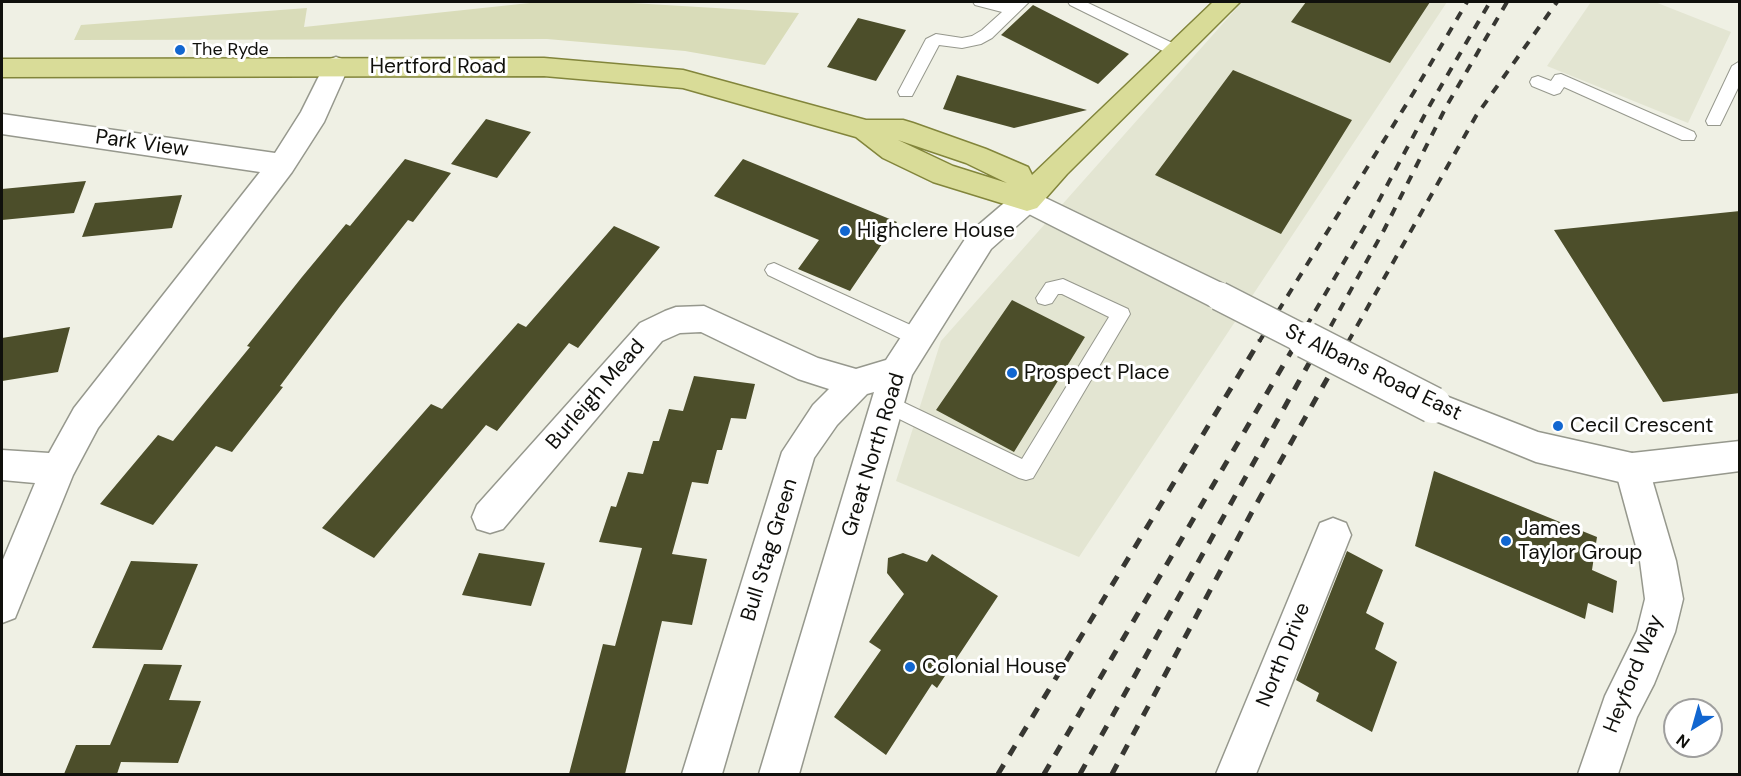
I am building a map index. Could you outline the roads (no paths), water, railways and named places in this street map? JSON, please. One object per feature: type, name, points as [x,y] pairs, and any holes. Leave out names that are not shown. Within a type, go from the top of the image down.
[{"type":"main road","name":"Great North Road","points":[[1027,200],[1057,167],[1227,2]]},
{"type":"main road","name":"Hertford Road","points":[[2,68],[544,67],[683,80],[866,130],[903,130],[976,156],[1018,175],[1027,200]]},
{"type":"street","points":[[2,605],[57,469],[86,418],[282,165],[314,115],[336,66]]},
{"type":"street","name":"Park View","points":[[2,124],[282,165]]},
{"type":"street","name":"St Albans Road East","points":[[1027,200],[1433,405],[1536,447],[1632,469],[1740,456]]},
{"type":"street","name":"Great North Road","points":[[779,774],[892,387],[919,338],[980,241],[1027,200]]},
{"type":"street","name":"Burleigh Mead","points":[[490,517],[651,332],[676,320],[704,319],[810,369],[856,383]]},
{"type":"street","name":"Bull Stag Green","points":[[702,774],[799,452],[825,415],[856,383],[892,387]]},
{"type":"street","points":[[2,465],[57,469]]},
{"type":"street","name":"Heyford Way","points":[[1598,774],[1619,710],[1656,632],[1664,599],[1658,561],[1632,469]]},
{"type":"street","name":"North Drive","points":[[1236,774],[1333,535]]},
{"type":"lane","points":[[980,2],[1018,5]]},
{"type":"lane","points":[[1075,2],[1178,52]]},
{"type":"lane","points":[[906,92],[931,43],[936,39],[962,43],[976,40],[987,34],[1018,5]]},
{"type":"lane","points":[[1714,121],[1740,66]]},
{"type":"lane","points":[[1538,82],[1554,89],[1561,79],[1688,136]]},
{"type":"lane","points":[[774,270],[919,338]]},
{"type":"lane","points":[[892,387],[1026,471],[1121,314],[1062,286],[1052,288],[1045,298]]},
{"type":"railway","points":[[1259,342],[1467,2]]},
{"type":"railway","points":[[1297,342],[1368,221],[1430,105],[1490,2]]},
{"type":"railway","points":[[1322,342],[1384,230],[1446,107],[1507,2]]},
{"type":"railway","points":[[1348,342],[1476,116],[1557,2]]},
{"type":"railway","points":[[998,774],[1260,340]]},
{"type":"railway","points":[[1044,774],[1298,340]]},
{"type":"railway","points":[[1080,774],[1322,340]]},
{"type":"railway","points":[[1112,774],[1253,510],[1349,340]]},
{"type":"place","name":"The Ryde","points":[[180,50]]},
{"type":"place","name":"Highclere House","points":[[845,231]]},
{"type":"place","name":"Prospect Place","points":[[1012,373]]},
{"type":"place","name":"Cecil Crescent","points":[[1558,426]]},
{"type":"place","name":"James Taylor Group","points":[[1506,541]]},
{"type":"place","name":"Colonial House","points":[[910,667]]}]
